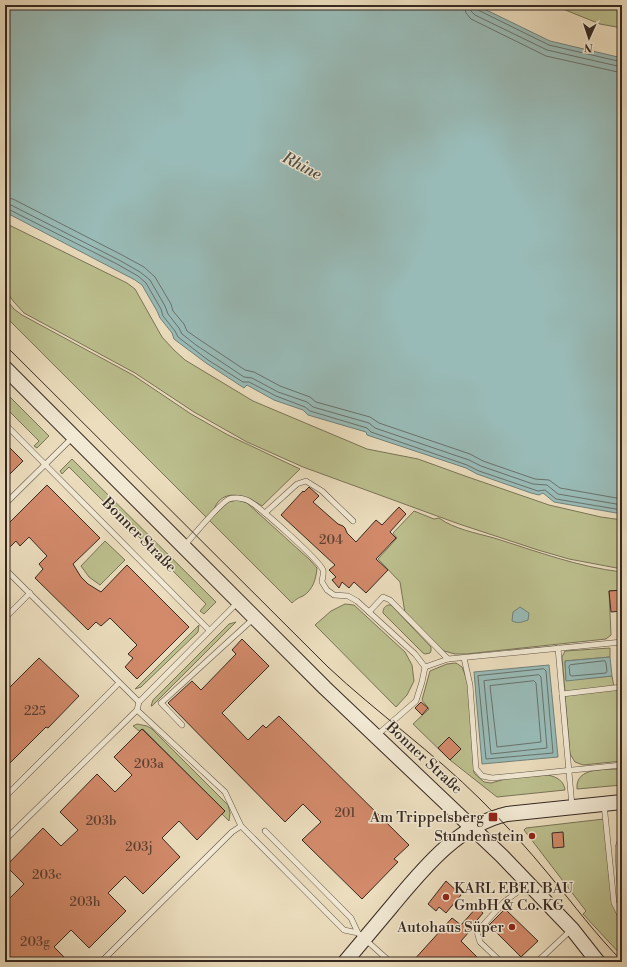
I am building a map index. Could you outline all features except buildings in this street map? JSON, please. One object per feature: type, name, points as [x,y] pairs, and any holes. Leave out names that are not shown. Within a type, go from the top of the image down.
[{"type":"main road","name":"Bonner Straße","points":[[5,368],[184,546],[254,618],[502,856],[572,929],[598,962]]},
{"type":"main road","points":[[345,962],[362,936],[444,848],[473,829],[502,815],[622,802]]},
{"type":"lane","name":"Bonner Straße","points":[[5,424],[209,630]]},
{"type":"lane","points":[[5,504],[73,436]]},
{"type":"lane","points":[[265,513],[296,484],[306,482],[322,491],[353,521]]},
{"type":"lane","points":[[184,546],[221,505],[229,499],[242,498],[248,500],[265,513],[316,560],[323,571],[322,582],[327,590],[334,595],[348,596],[369,612],[415,654],[425,667],[416,701],[376,736]]},
{"type":"lane","points":[[5,569],[139,702]]},
{"type":"lane","points":[[5,618],[30,594]]},
{"type":"lane","points":[[369,612],[383,597],[390,600],[448,659]]},
{"type":"lane","points":[[5,840],[138,710],[139,702],[238,602]]},
{"type":"lane","points":[[182,724],[161,703],[254,618]]},
{"type":"lane","points":[[425,667],[448,659],[622,642]]},
{"type":"lane","points":[[558,648],[572,807]]},
{"type":"lane","points":[[464,658],[470,685],[476,769],[482,776],[492,778],[622,765]]},
{"type":"lane","points":[[5,797],[119,682]]},
{"type":"lane","points":[[562,694],[622,687]]},
{"type":"lane","points":[[138,710],[225,792],[241,826],[344,930],[362,936]]},
{"type":"lane","points":[[604,804],[614,903],[622,920]]},
{"type":"lane","points":[[101,962],[232,832],[241,826]]},
{"type":"lane","points":[[265,831],[351,918],[362,936],[387,959],[385,962]]},
{"type":"lane","points":[[622,836],[621,846],[618,853],[620,889],[622,895]]},
{"type":"lane","points":[[501,962],[480,942],[477,932],[504,902],[529,884]]},
{"type":"lane","points":[[537,962],[572,929]]},
{"type":"green space","points":[[553,5],[622,5],[622,28],[600,24]]},
{"type":"green space","points":[[5,223],[127,283],[135,289],[162,337],[174,350],[185,360],[253,401],[367,449],[418,459],[549,505],[601,517],[622,520],[622,569],[569,559],[459,524],[303,467],[247,442],[194,412],[135,373],[24,313],[5,290]]},
{"type":"green space","points":[[5,298],[14,309],[22,315],[133,375],[191,414],[228,435],[300,469],[262,506],[242,496],[230,495],[219,501],[213,511],[216,514],[228,502],[238,500],[247,503],[317,568],[315,580],[309,591],[292,603],[5,316]]},
{"type":"green space","points":[[5,392],[49,436],[37,448],[34,446],[39,441],[5,407]]},
{"type":"green space","points":[[72,459],[216,602],[204,614],[200,611],[206,604],[69,467],[62,474],[60,471]]},
{"type":"green space","points":[[414,511],[434,519],[439,518],[451,525],[465,530],[557,558],[606,570],[622,572],[622,590],[609,591],[611,635],[606,639],[466,654],[455,654],[444,651],[434,644],[405,613],[400,582],[378,559],[397,538],[393,533]]},
{"type":"green space","points":[[105,541],[125,560],[100,585],[89,577],[81,566]]},
{"type":"green space","points":[[345,604],[354,605],[405,652],[412,665],[414,681],[407,695],[396,707],[315,625],[331,611]]},
{"type":"green space","points":[[391,605],[431,647],[430,653],[423,653],[383,613],[384,608]]},
{"type":"green space","points":[[236,622],[151,706],[153,700],[229,624]]},
{"type":"green space","points":[[199,625],[198,632],[141,687],[135,689]]},
{"type":"green space","points":[[610,648],[610,657],[565,661],[566,680],[612,676],[614,687],[565,692],[562,657],[565,651]]},
{"type":"green space","points":[[456,663],[462,667],[469,685],[474,773],[484,782],[491,783],[509,778],[548,775],[560,780],[565,790],[497,797],[450,760],[413,724],[429,709],[422,700],[430,671],[447,664]]},
{"type":"green space","points":[[622,689],[622,761],[583,765],[575,762],[570,754],[565,695]]},
{"type":"green space","points":[[137,724],[147,726],[152,729],[228,805],[230,813],[229,821],[222,814],[225,811],[143,729],[139,731],[133,726]]},
{"type":"green space","points":[[622,769],[622,785],[577,789],[581,776],[586,773],[601,770]]},
{"type":"green space","points":[[604,819],[613,904],[618,917],[622,922],[622,956],[583,914],[586,911],[524,830],[526,828]]},
{"type":"water","name":"Rhine","points":[[5,5],[476,5],[550,41],[622,58],[622,514],[554,502],[543,493],[539,495],[531,493],[477,474],[466,468],[367,435],[366,432],[308,415],[303,410],[274,400],[247,385],[244,388],[206,363],[174,339],[172,333],[160,318],[142,285],[5,212]]},
{"type":"water","points":[[520,607],[529,613],[528,620],[519,623],[514,622],[512,621],[513,612]]},
{"type":"water","points":[[610,657],[612,676],[566,681],[565,661]]},
{"type":"water","points":[[549,665],[558,757],[482,764],[474,672]]},
{"type":"tram line","points":[[5,345],[328,667],[463,782],[525,846],[594,930],[622,961]]},
{"type":"place","name":"Am Trippelsberg","points":[[493,817]]},
{"type":"place","name":"Stundenstein","points":[[532,836]]},
{"type":"place","name":"KARL EBEL BAU GmbH & Co. KG","points":[[446,897]]},
{"type":"place","name":"Autohaus Süper","points":[[512,927]]}]
